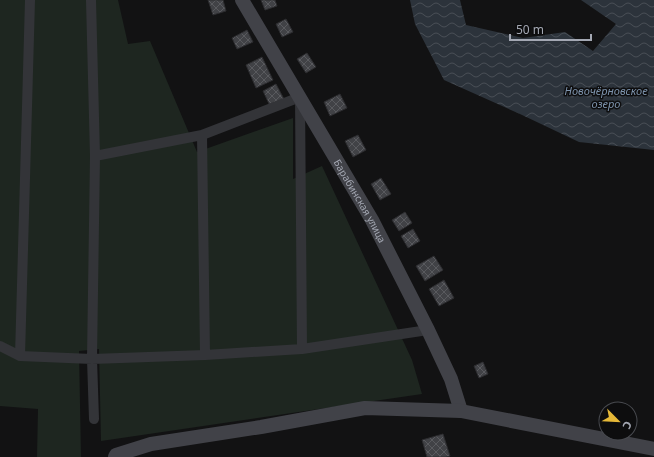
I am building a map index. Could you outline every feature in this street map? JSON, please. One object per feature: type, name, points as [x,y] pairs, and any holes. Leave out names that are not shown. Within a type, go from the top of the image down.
[{"type":"street","points":[[20,356],[30,0]]},
{"type":"street","points":[[92,0],[95,156],[92,359],[94,419]]},
{"type":"street","name":"Барабинская улица","points":[[242,0],[372,220],[428,330],[451,379],[461,411]]},
{"type":"street","points":[[95,156],[202,135],[300,97],[302,349]]},
{"type":"street","points":[[202,135],[205,356]]},
{"type":"street","points":[[0,346],[20,356],[92,359],[205,356],[302,349],[428,330]]},
{"type":"street","points":[[115,457],[116,455],[151,444],[261,427],[365,408],[461,411],[654,449]]},
{"type":"shaded area","points":[[0,0],[118,0],[128,44],[150,41],[197,152],[293,118],[293,179],[322,166],[412,360],[422,394],[101,441],[99,349],[79,351],[81,457],[37,457],[38,409],[0,406]]},
{"type":"water","name":"Новочёрновское озеро","points":[[410,0],[460,0],[466,25],[523,38],[565,32],[593,51],[616,24],[581,0],[654,0],[654,150],[579,142],[444,80],[415,24]]},
{"type":"building","points":[[208,0],[223,0],[226,11],[213,15]]},
{"type":"building","points":[[261,0],[275,0],[277,6],[265,10]]},
{"type":"building","points":[[286,19],[293,32],[282,37],[276,24]]},
{"type":"building","points":[[247,30],[253,42],[237,49],[232,38]]},
{"type":"building","points":[[307,53],[316,67],[306,73],[297,59]]},
{"type":"building","points":[[262,57],[273,80],[256,88],[246,65]]},
{"type":"building","points":[[276,84],[285,101],[271,108],[263,91]]},
{"type":"building","points":[[340,94],[347,108],[330,116],[324,102]]},
{"type":"building","points":[[358,135],[366,150],[353,157],[345,141]]},
{"type":"building","points":[[381,178],[391,194],[380,200],[371,184]]},
{"type":"building","points":[[405,212],[412,223],[399,231],[392,220]]},
{"type":"building","points":[[413,229],[420,241],[408,248],[401,236]]},
{"type":"building","points":[[434,256],[443,270],[425,281],[416,266]]},
{"type":"building","points":[[444,280],[454,298],[439,306],[429,289]]},
{"type":"building","points":[[483,362],[488,374],[479,378],[474,366]]},
{"type":"building","points":[[443,434],[450,456],[427,457],[422,440]]}]
